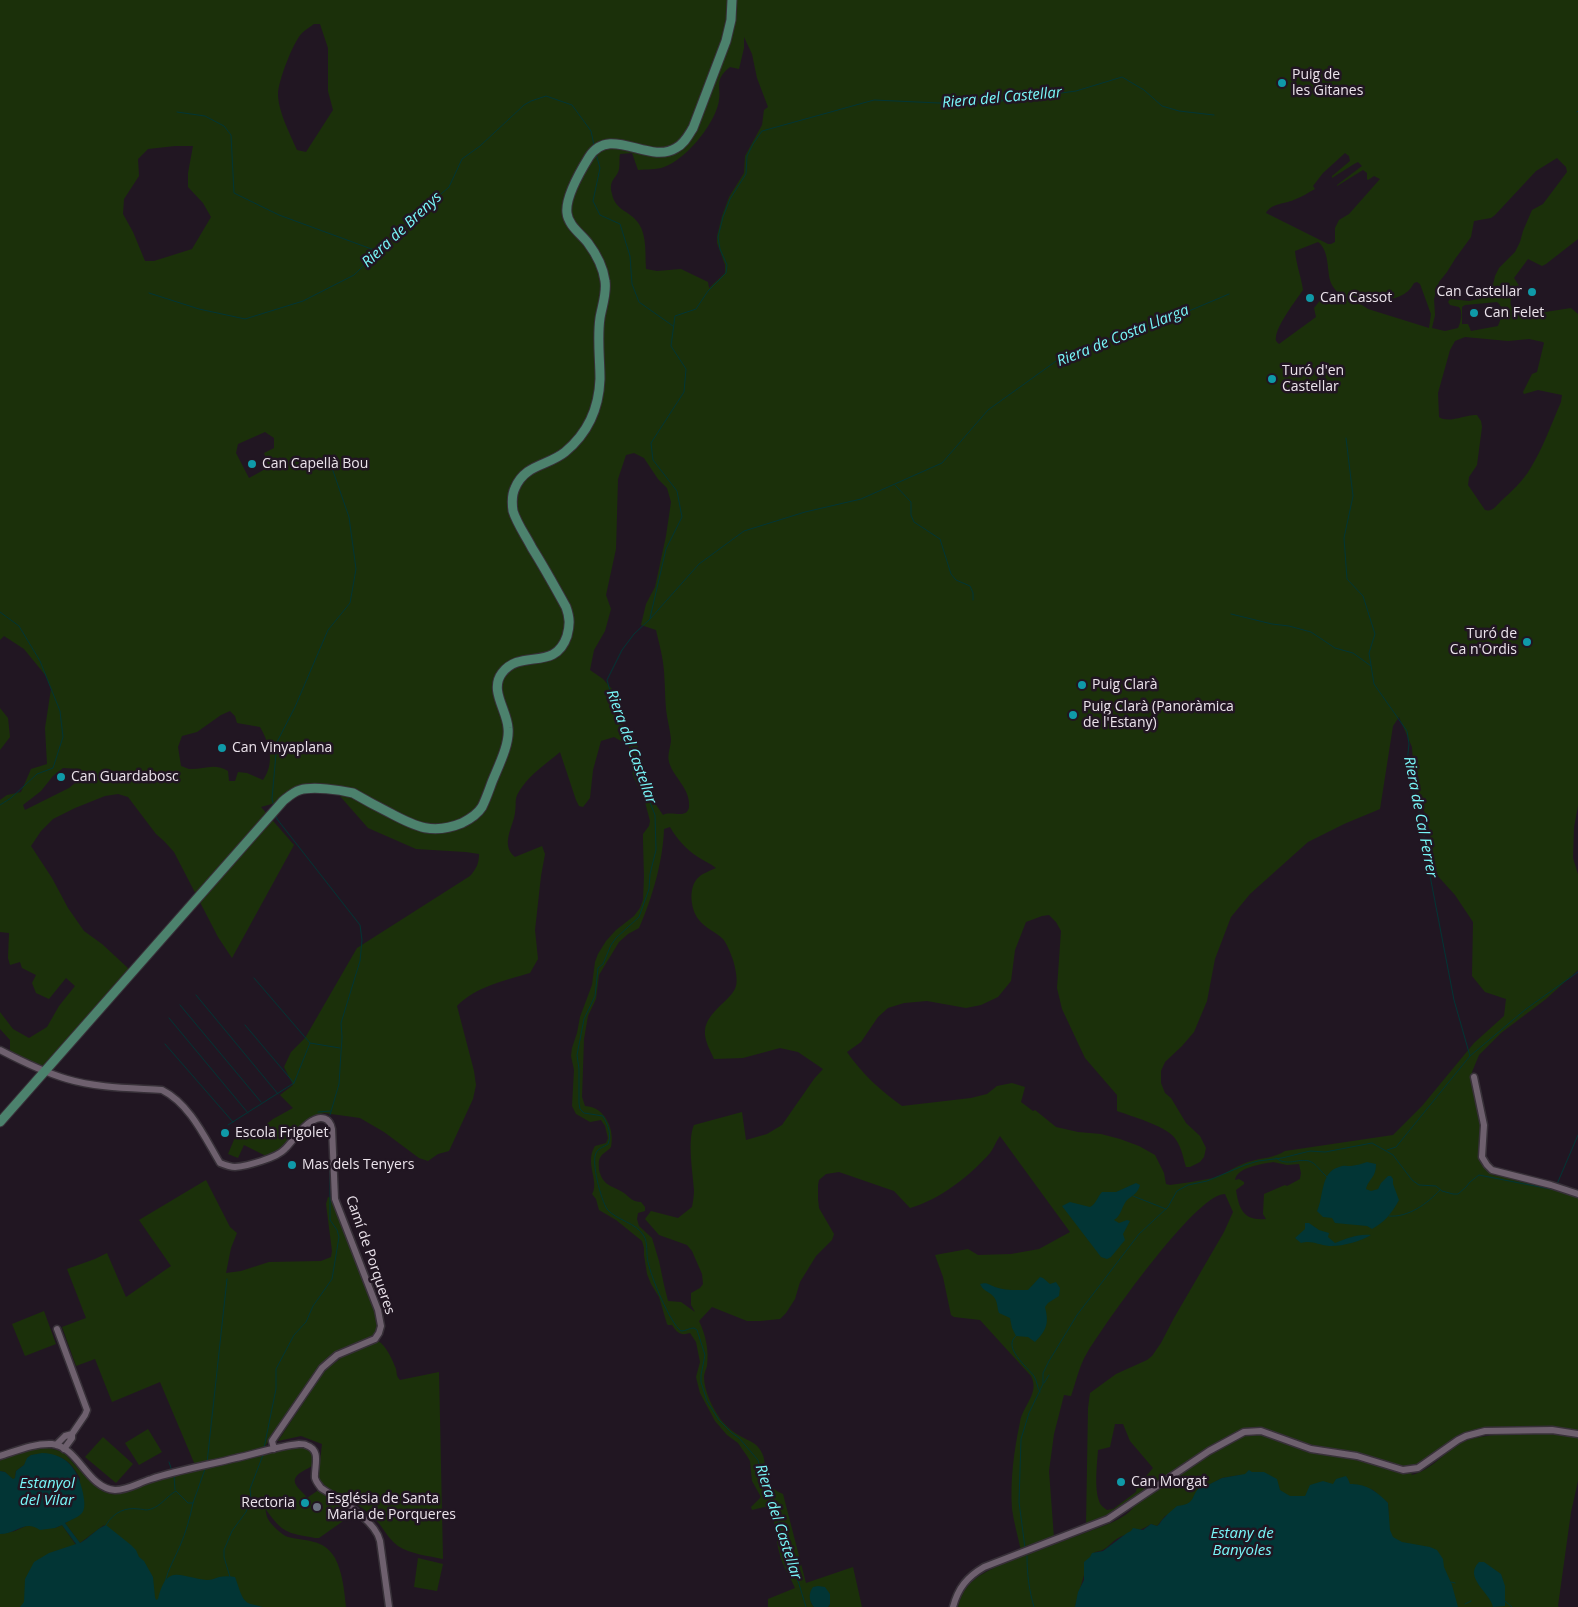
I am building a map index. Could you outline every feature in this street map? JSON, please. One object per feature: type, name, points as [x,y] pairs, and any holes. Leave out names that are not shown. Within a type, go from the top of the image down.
[{"type":"main road","points":[[0,1122],[292,793],[307,788],[353,793],[410,824],[426,829],[438,830],[472,819],[482,808],[504,750],[507,736],[508,728],[498,695],[501,674],[517,661],[544,658],[556,654],[565,643],[570,627],[570,617],[566,607],[521,528],[513,509],[513,492],[519,479],[530,470],[565,452],[580,436],[596,410],[600,380],[599,319],[606,284],[604,271],[598,258],[568,219],[566,212],[568,202],[578,175],[594,150],[600,146],[611,143],[620,144],[660,153],[670,152],[678,148],[686,140],[693,128],[726,41],[732,20],[732,0]]},
{"type":"street","points":[[0,1050],[46,1072]]},
{"type":"street","name":"Camí de Porqueres","points":[[46,1072],[68,1080],[162,1090],[170,1094],[193,1119],[220,1163],[228,1166],[235,1167],[270,1158],[284,1151],[311,1121],[321,1118],[329,1122],[332,1129],[335,1199],[378,1310],[381,1326],[375,1339],[337,1355],[322,1368],[272,1441],[274,1450]]},
{"type":"street","points":[[1474,1077],[1484,1125],[1482,1158],[1487,1165],[1492,1170],[1578,1194]]},
{"type":"street","points":[[57,1328],[87,1410],[64,1449]]},
{"type":"street","points":[[953,1607],[963,1584],[968,1578],[984,1567],[1108,1519],[1194,1461],[1244,1432],[1261,1431],[1311,1449],[1357,1456],[1403,1470],[1418,1468],[1458,1440],[1484,1432],[1552,1430],[1578,1434]]},
{"type":"street","points":[[56,1445],[65,1436],[72,1434]]},
{"type":"street","points":[[0,1456],[36,1446],[56,1445],[64,1449],[94,1479],[108,1489],[126,1489],[156,1477],[305,1444],[311,1448],[316,1456],[315,1478],[321,1488],[365,1518],[377,1532],[381,1546],[389,1607]]},
{"type":"shaded area","points":[[0,0],[1578,0],[1578,239],[1542,266],[1528,259],[1514,278],[1520,287],[1512,295],[1511,306],[1520,314],[1571,308],[1578,314],[1578,806],[1574,827],[1573,858],[1578,874],[1578,970],[1546,999],[1501,1033],[1479,1055],[1472,1072],[1476,1085],[1483,1133],[1484,1162],[1493,1175],[1528,1180],[1578,1195],[1578,1431],[1552,1427],[1477,1431],[1418,1466],[1411,1475],[1425,1470],[1456,1446],[1472,1439],[1502,1434],[1554,1434],[1578,1438],[1578,1481],[1571,1512],[1559,1607],[1454,1607],[1408,1547],[1389,1536],[1388,1503],[1373,1490],[1364,1487],[1294,1499],[1241,1475],[1222,1478],[1207,1486],[1196,1500],[1165,1516],[1157,1526],[1151,1524],[1120,1537],[1103,1550],[1095,1552],[1084,1575],[1075,1607],[958,1607],[968,1585],[985,1572],[1111,1523],[1134,1507],[1136,1503],[1086,1526],[1088,1408],[1090,1393],[1116,1374],[1152,1356],[1224,1232],[1233,1212],[1225,1194],[1212,1199],[1194,1214],[1173,1236],[1130,1290],[1087,1353],[1071,1396],[1064,1395],[1054,1434],[1049,1471],[1054,1538],[1021,1551],[1012,1509],[1012,1477],[1020,1422],[1034,1388],[1033,1382],[1031,1376],[980,1320],[951,1315],[943,1277],[935,1255],[968,1249],[978,1255],[1011,1254],[1039,1249],[1070,1232],[1000,1136],[990,1153],[974,1170],[954,1186],[932,1199],[910,1208],[894,1191],[839,1172],[826,1174],[819,1180],[819,1208],[834,1234],[832,1240],[816,1256],[800,1282],[795,1299],[786,1313],[780,1319],[747,1321],[712,1307],[699,1321],[707,1349],[708,1360],[704,1377],[710,1400],[721,1420],[736,1434],[755,1444],[762,1453],[766,1478],[769,1484],[783,1494],[806,1583],[853,1567],[862,1607],[828,1607],[830,1604],[811,1603],[814,1607],[768,1607],[768,1599],[795,1588],[781,1559],[772,1513],[769,1508],[764,1507],[752,1510],[751,1507],[761,1497],[752,1481],[750,1461],[738,1443],[727,1435],[715,1421],[700,1393],[696,1377],[700,1362],[696,1342],[690,1333],[680,1333],[672,1325],[667,1324],[659,1297],[647,1274],[642,1241],[616,1220],[599,1210],[596,1199],[592,1194],[594,1184],[591,1159],[595,1146],[606,1143],[608,1138],[605,1126],[601,1120],[590,1122],[576,1114],[572,1106],[574,1070],[571,1056],[572,1048],[580,1017],[592,985],[595,962],[606,941],[616,930],[634,916],[643,900],[643,834],[650,821],[645,802],[633,775],[632,754],[628,745],[614,737],[601,741],[593,770],[590,798],[583,807],[579,806],[576,800],[560,752],[530,778],[517,795],[508,847],[515,857],[542,846],[545,854],[535,930],[538,959],[530,973],[482,989],[464,999],[457,1006],[476,1085],[473,1099],[449,1151],[438,1154],[428,1161],[419,1158],[384,1132],[360,1118],[324,1113],[312,1117],[283,1148],[268,1157],[244,1145],[238,1158],[228,1154],[236,1135],[246,1140],[273,1119],[293,1108],[280,1095],[293,1085],[284,1067],[291,1052],[305,1038],[357,948],[470,876],[477,866],[479,854],[416,849],[368,828],[339,795],[305,785],[294,788],[279,802],[261,807],[294,845],[232,958],[218,937],[174,852],[156,834],[128,797],[118,794],[105,796],[75,808],[53,819],[41,831],[31,846],[84,931],[102,944],[129,969],[44,1067],[42,1068],[10,1054],[10,1040],[0,1029],[0,1012],[13,1029],[29,1038],[47,1027],[59,1006],[75,986],[66,978],[49,999],[36,993],[32,983],[36,975],[22,968],[20,962],[10,965],[8,958],[9,933],[0,932],[0,800],[7,795],[21,792],[31,769],[47,764],[45,728],[51,689],[46,676],[24,649],[4,636],[0,640]],"holes":[[[314,24],[320,24],[328,48],[328,91],[333,110],[306,152],[297,150],[282,115],[278,94],[280,81],[290,53],[302,33]],[[744,37],[752,54],[757,78],[768,107],[764,110],[762,125],[745,156],[744,173],[729,197],[722,216],[717,243],[725,265],[725,273],[709,288],[708,282],[681,269],[657,271],[646,269],[642,229],[635,219],[620,208],[614,200],[611,185],[619,169],[620,154],[632,153],[638,170],[661,168],[672,163],[689,150],[704,132],[715,114],[719,99],[721,76],[730,67],[739,69],[744,48]],[[193,146],[188,173],[188,187],[203,203],[211,217],[192,249],[154,261],[145,261],[123,214],[124,199],[139,176],[138,159],[148,149]],[[1345,153],[1349,156],[1350,161],[1332,178],[1358,162],[1362,166],[1337,186],[1363,170],[1367,173],[1368,180],[1374,176],[1380,179],[1349,214],[1339,220],[1335,228],[1335,242],[1331,244],[1266,213],[1275,205],[1292,201],[1315,189],[1313,186],[1323,173]],[[1557,158],[1566,167],[1567,172],[1543,204],[1532,210],[1515,252],[1499,268],[1488,297],[1469,301],[1450,299],[1448,302],[1450,305],[1459,307],[1461,312],[1458,328],[1445,331],[1432,328],[1435,315],[1434,299],[1439,282],[1471,237],[1474,221],[1491,218],[1536,171]],[[1318,242],[1322,245],[1326,254],[1331,282],[1338,293],[1336,300],[1321,299],[1314,308],[1316,317],[1279,344],[1276,341],[1277,332],[1303,290],[1295,251]],[[1414,283],[1420,284],[1431,314],[1429,328],[1368,309],[1350,297],[1386,300],[1402,295]],[[1497,302],[1500,305],[1502,314],[1498,326],[1471,331],[1468,324],[1462,324],[1462,307],[1465,305]],[[1465,337],[1508,341],[1529,339],[1544,343],[1537,372],[1532,374],[1523,392],[1524,394],[1538,390],[1562,395],[1561,402],[1535,461],[1517,486],[1492,509],[1485,510],[1468,485],[1469,477],[1477,465],[1482,427],[1481,421],[1477,415],[1448,420],[1439,417],[1438,393],[1450,350],[1455,341]],[[265,432],[274,438],[274,448],[264,453],[269,467],[249,478],[236,453],[238,444]],[[634,453],[644,458],[658,479],[667,488],[671,502],[655,587],[646,604],[641,625],[656,630],[661,650],[666,709],[671,739],[668,756],[669,762],[685,789],[689,801],[688,811],[682,814],[670,813],[663,815],[654,802],[646,782],[643,761],[638,747],[623,725],[620,698],[603,679],[590,670],[594,650],[605,631],[611,609],[606,595],[616,549],[618,479],[626,455]],[[230,711],[235,716],[237,723],[260,727],[269,747],[270,760],[267,774],[263,780],[247,773],[238,772],[235,781],[229,781],[228,771],[223,768],[189,769],[181,766],[178,747],[182,736],[197,732]],[[1399,717],[1412,747],[1414,778],[1429,828],[1436,874],[1455,895],[1473,922],[1472,976],[1485,992],[1506,999],[1504,1016],[1474,1043],[1422,1106],[1393,1135],[1285,1151],[1243,1164],[1213,1178],[1170,1185],[1166,1184],[1164,1173],[1155,1155],[1139,1146],[1120,1139],[1056,1127],[1035,1110],[1033,1111],[1021,1102],[1025,1087],[1012,1083],[997,1086],[987,1094],[971,1098],[902,1106],[872,1082],[847,1052],[861,1042],[878,1017],[888,1008],[904,1003],[927,1001],[966,1008],[981,1005],[998,997],[1011,981],[1015,950],[1026,922],[1049,915],[1061,931],[1057,988],[1062,1009],[1085,1058],[1117,1095],[1117,1111],[1170,1133],[1182,1151],[1186,1167],[1190,1167],[1200,1162],[1204,1157],[1206,1148],[1200,1136],[1186,1123],[1171,1098],[1165,1093],[1161,1083],[1161,1071],[1165,1062],[1194,1032],[1207,1001],[1215,959],[1231,917],[1250,894],[1308,842],[1380,809],[1393,726]],[[63,768],[81,769],[82,777],[69,788],[25,810],[23,805],[41,791],[53,776]],[[670,827],[690,851],[716,868],[702,874],[695,881],[691,898],[699,920],[723,939],[730,952],[736,973],[737,983],[734,991],[710,1017],[705,1030],[706,1041],[714,1059],[743,1058],[780,1048],[798,1052],[823,1069],[782,1125],[767,1134],[746,1140],[742,1112],[694,1125],[691,1139],[694,1190],[692,1207],[678,1218],[651,1211],[645,1219],[659,1235],[687,1245],[692,1251],[702,1274],[703,1284],[691,1293],[691,1305],[695,1312],[681,1302],[668,1301],[652,1238],[639,1226],[637,1219],[638,1213],[645,1211],[645,1207],[641,1202],[632,1199],[603,1179],[599,1170],[599,1161],[602,1155],[611,1147],[610,1126],[598,1110],[585,1106],[582,1097],[584,1039],[588,1016],[596,999],[599,975],[619,942],[639,928],[659,867],[664,829]],[[1273,1162],[1287,1165],[1299,1164],[1300,1179],[1264,1194],[1263,1214],[1266,1219],[1248,1216],[1244,1213],[1239,1203],[1236,1190],[1244,1182],[1239,1179],[1235,1180],[1240,1172],[1251,1167]],[[1115,1424],[1123,1424],[1130,1441],[1153,1468],[1137,1487],[1136,1492],[1113,1509],[1107,1510],[1100,1504],[1096,1483],[1098,1450],[1110,1447]]]},
{"type":"shaded area","points":[[0,708],[8,718],[10,737],[0,750]]},
{"type":"shaded area","points":[[206,1180],[230,1227],[237,1233],[231,1248],[226,1273],[241,1271],[269,1262],[321,1261],[331,1257],[332,1251],[326,1204],[328,1197],[333,1198],[376,1310],[379,1326],[374,1337],[336,1353],[263,1449],[195,1465],[160,1382],[112,1402],[95,1359],[76,1366],[62,1327],[86,1318],[67,1269],[107,1253],[126,1297],[171,1266],[139,1220]]},
{"type":"shaded area","points":[[44,1311],[56,1344],[25,1356],[12,1324]]},
{"type":"shaded area","points":[[378,1341],[389,1354],[400,1380],[439,1372],[443,1559],[414,1553],[398,1546],[361,1507],[321,1484],[318,1480],[322,1444],[301,1436],[278,1441],[325,1370],[348,1353]]},
{"type":"shaded area","points":[[148,1429],[162,1452],[139,1465],[125,1443]]},
{"type":"shaded area","points":[[103,1437],[133,1464],[116,1483],[85,1457]]},
{"type":"shaded area","points":[[298,1446],[306,1448],[311,1452],[313,1462],[312,1466],[295,1478],[296,1485],[307,1498],[320,1489],[348,1511],[346,1519],[319,1538],[315,1538],[291,1533],[281,1527],[265,1508],[267,1516],[274,1527],[286,1536],[320,1544],[330,1552],[340,1570],[346,1607],[243,1607],[156,1604],[104,1525],[80,1543],[65,1523],[76,1517],[80,1478],[71,1464],[54,1455],[31,1455],[24,1465],[16,1471],[13,1480],[5,1472],[0,1471],[0,1458],[33,1449],[49,1448],[65,1454],[99,1488],[111,1494],[117,1494],[130,1491],[162,1478]]},
{"type":"shaded area","points":[[28,1525],[55,1528],[62,1525],[76,1545],[53,1552],[26,1607],[0,1607],[0,1534],[15,1531]]},
{"type":"shaded area","points":[[418,1558],[443,1564],[437,1591],[414,1587]]},
{"type":"water","points":[[1367,1162],[1376,1164],[1374,1175],[1366,1189],[1371,1191],[1378,1189],[1388,1176],[1391,1176],[1393,1179],[1399,1200],[1391,1213],[1372,1229],[1367,1226],[1335,1223],[1332,1218],[1323,1217],[1317,1211],[1329,1174],[1340,1166],[1351,1166]]},
{"type":"water","points":[[1136,1183],[1140,1185],[1138,1190],[1127,1200],[1119,1216],[1114,1220],[1119,1223],[1127,1220],[1130,1221],[1123,1234],[1125,1240],[1111,1257],[1107,1259],[1101,1257],[1062,1206],[1070,1202],[1090,1207],[1102,1192],[1116,1192]]},
{"type":"water","points":[[1305,1223],[1309,1223],[1319,1230],[1329,1233],[1328,1237],[1335,1243],[1357,1236],[1371,1235],[1339,1246],[1309,1242],[1301,1243],[1295,1238],[1305,1229]]},
{"type":"water","points":[[1040,1277],[1050,1284],[1056,1282],[1060,1288],[1059,1296],[1045,1307],[1046,1326],[1035,1342],[1028,1337],[1016,1336],[1010,1318],[999,1313],[995,1298],[980,1284],[1007,1290],[1028,1290]]},
{"type":"water","name":"Estanyol del Vilar","points":[[42,1453],[59,1456],[65,1460],[75,1470],[78,1477],[83,1493],[84,1509],[78,1516],[65,1523],[80,1543],[106,1525],[131,1545],[144,1561],[153,1577],[156,1600],[166,1580],[171,1576],[182,1575],[207,1580],[229,1576],[235,1577],[241,1593],[248,1603],[263,1607],[20,1607],[24,1602],[25,1579],[34,1562],[49,1553],[76,1544],[62,1525],[40,1530],[35,1527],[25,1526],[0,1534],[0,1471],[5,1472],[13,1479],[15,1478],[16,1471],[24,1465],[27,1458],[31,1455]]},
{"type":"water","name":"Estany de Banyoles","points":[[1249,1470],[1252,1472],[1264,1472],[1277,1479],[1280,1490],[1290,1496],[1305,1496],[1310,1485],[1323,1481],[1333,1484],[1336,1479],[1346,1476],[1350,1484],[1361,1485],[1376,1492],[1388,1503],[1390,1530],[1393,1537],[1402,1542],[1437,1550],[1443,1559],[1458,1607],[1075,1607],[1078,1592],[1084,1580],[1084,1562],[1092,1553],[1103,1551],[1133,1528],[1143,1530],[1151,1524],[1157,1526],[1177,1506],[1188,1503],[1200,1487],[1204,1487],[1222,1478],[1245,1474]]},
{"type":"water","points":[[1479,1562],[1484,1562],[1501,1574],[1505,1586],[1505,1606],[1493,1607],[1491,1601],[1479,1585],[1474,1574]]},
{"type":"water","points":[[813,1587],[825,1587],[830,1594],[830,1604],[828,1607],[814,1607],[811,1602],[811,1590]]},
{"type":"waterway","name":"Riera del Castellar","points":[[650,618],[666,549],[682,517],[677,491],[653,460],[651,443],[684,392],[686,369],[671,346],[675,316],[696,309],[708,291],[726,273],[727,265],[720,249],[718,237],[723,217],[730,199],[746,174],[747,156],[762,131],[874,100],[939,103],[1001,101],[1076,91],[1122,77],[1144,90],[1162,106],[1179,111],[1214,115]]},
{"type":"waterway","name":"Riera de Brenys","points":[[149,293],[199,309],[245,319],[303,301],[354,275],[403,227],[449,187],[462,159],[480,146],[524,105],[546,96],[572,105],[591,131],[594,145]]},
{"type":"waterway","points":[[177,112],[205,116],[224,126],[231,135],[234,193],[279,215],[377,251]]},
{"type":"waterway","name":"Riera de Brenys","points":[[596,154],[600,168],[593,201],[600,215],[620,224],[630,256],[632,284],[639,302],[673,326]]},
{"type":"waterway","name":"Riera del Castellar","points":[[806,1607],[783,1543],[777,1512],[766,1489],[758,1460],[739,1438],[719,1420],[707,1401],[701,1382],[705,1355],[697,1330],[694,1328],[681,1331],[672,1319],[661,1299],[653,1278],[648,1262],[646,1242],[641,1231],[607,1209],[597,1181],[595,1164],[596,1153],[608,1144],[609,1141],[609,1130],[603,1116],[584,1113],[580,1109],[577,1055],[584,1019],[595,996],[598,968],[603,964],[616,938],[639,917],[649,889],[650,874],[656,850],[655,815],[641,780],[636,755],[619,723],[607,680],[622,650],[634,634],[650,619],[699,564],[744,531],[805,512],[861,499],[942,463],[988,410],[1059,359],[1111,338],[1177,316],[1229,294]]},
{"type":"waterway","name":"Riera de Cal Ferrer","points":[[1346,438],[1353,496],[1344,538],[1347,579],[1363,596],[1375,634],[1369,653],[1374,684],[1407,731],[1409,744],[1407,763],[1423,826],[1426,855],[1454,1000],[1470,1056],[1396,1147],[1387,1150]]},
{"type":"waterway","points":[[274,806],[272,799],[277,742],[295,707],[328,630],[350,603],[356,569],[349,517],[332,468]]},
{"type":"waterway","points":[[895,485],[911,502],[911,515],[914,522],[940,539],[951,574],[956,580],[970,586],[973,600]]},
{"type":"waterway","points":[[0,612],[19,626],[40,661],[60,711],[63,737],[53,768],[37,774],[11,798],[0,805]]},
{"type":"waterway","points":[[1231,614],[1311,632],[1335,648],[1353,653],[1371,666]]},
{"type":"waterway","points":[[276,815],[277,819],[360,925],[362,940],[360,961],[341,1023],[339,1084],[330,1115]]},
{"type":"waterway","points":[[1470,1056],[1526,1009],[1578,972]]},
{"type":"waterway","points":[[254,978],[310,1043]]},
{"type":"waterway","points":[[196,995],[278,1094]]},
{"type":"waterway","points":[[180,1005],[261,1102]]},
{"type":"waterway","points":[[169,1018],[248,1113]]},
{"type":"waterway","points":[[245,1025],[294,1083]]},
{"type":"waterway","points":[[228,1125],[294,1083],[310,1043],[340,1048]]},
{"type":"waterway","points":[[165,1044],[233,1122]]},
{"type":"waterway","points":[[318,1112],[331,1111]]},
{"type":"waterway","points":[[1557,1184],[1578,1135]]},
{"type":"waterway","points":[[1025,1548],[1019,1502],[1021,1439],[1029,1413],[1043,1384],[1043,1373],[1077,1315],[1139,1234],[1168,1207],[1177,1191],[1188,1185],[1207,1181],[1258,1161],[1282,1158],[1310,1151],[1325,1152],[1372,1143],[1393,1155],[1412,1180],[1419,1185],[1436,1186],[1442,1191],[1453,1194],[1458,1194],[1479,1175],[1555,1190]]},
{"type":"waterway","points":[[264,1448],[276,1389],[276,1369],[294,1335],[306,1322],[313,1306],[332,1279],[339,1237],[337,1230],[330,1220],[330,1149]]},
{"type":"waterway","points":[[1276,1158],[1284,1162],[1305,1160],[1312,1162],[1327,1177]]},
{"type":"waterway","points":[[1389,1216],[1403,1215],[1417,1209],[1440,1190]]},
{"type":"waterway","points":[[1133,1196],[1166,1209]]},
{"type":"waterway","points":[[207,1463],[227,1279]]},
{"type":"waterway","points":[[1016,1336],[1012,1341],[1014,1351],[1034,1376],[1040,1392]]},
{"type":"waterway","points":[[1044,1383],[1049,1375]]},
{"type":"waterway","points":[[230,1577],[224,1557],[224,1550],[232,1531],[246,1512],[251,1499],[250,1489],[263,1455]]},
{"type":"waterway","points":[[169,1462],[172,1471]]},
{"type":"waterway","points":[[106,1525],[120,1511],[151,1509],[158,1506],[176,1491],[188,1503],[193,1503],[205,1469]]},
{"type":"waterway","points":[[174,1474],[175,1490]]},
{"type":"waterway","points":[[165,1582],[184,1535],[193,1503]]},
{"type":"waterway","points":[[1027,1556],[1027,1569],[1034,1607]]},
{"type":"waterway","points":[[1451,1582],[1455,1583]]},
{"type":"waterway","points":[[1465,1604],[1471,1601]]},
{"type":"waterway","points":[[1505,1601],[1512,1607]]},
{"type":"place","name":"Puig de les Gitanes","points":[[1282,83]]},
{"type":"place","name":"Can Castellar","points":[[1532,292]]},
{"type":"place","name":"Can Cassot","points":[[1310,298]]},
{"type":"place","name":"Can Felet","points":[[1474,313]]},
{"type":"place","name":"Turó d'en Castellar","points":[[1272,379]]},
{"type":"place","name":"Can Capellà Bou","points":[[252,464]]},
{"type":"place","name":"Turó de Ca n'Ordis","points":[[1527,642]]},
{"type":"place","name":"Puig Clarà","points":[[1082,685]]},
{"type":"place","name":"Puig Clarà (Panoràmica de l'Estany)","points":[[1073,715]]},
{"type":"place","name":"Can Vinyaplana","points":[[222,748]]},
{"type":"place","name":"Can Guardabosc","points":[[61,777]]},
{"type":"place","name":"Escola Frigolet","points":[[225,1133]]},
{"type":"place","name":"Mas dels Tenyers","points":[[292,1165]]},
{"type":"place","name":"Can Morgat","points":[[1121,1482]]},
{"type":"place","name":"Rectoria","points":[[305,1503]]},
{"type":"place","name":"Església de Santa Maria de Porqueres","points":[[317,1507]]},
{"type":"water label","name":"Riera de Costa Llarga","points":[[1123,336]]}]
